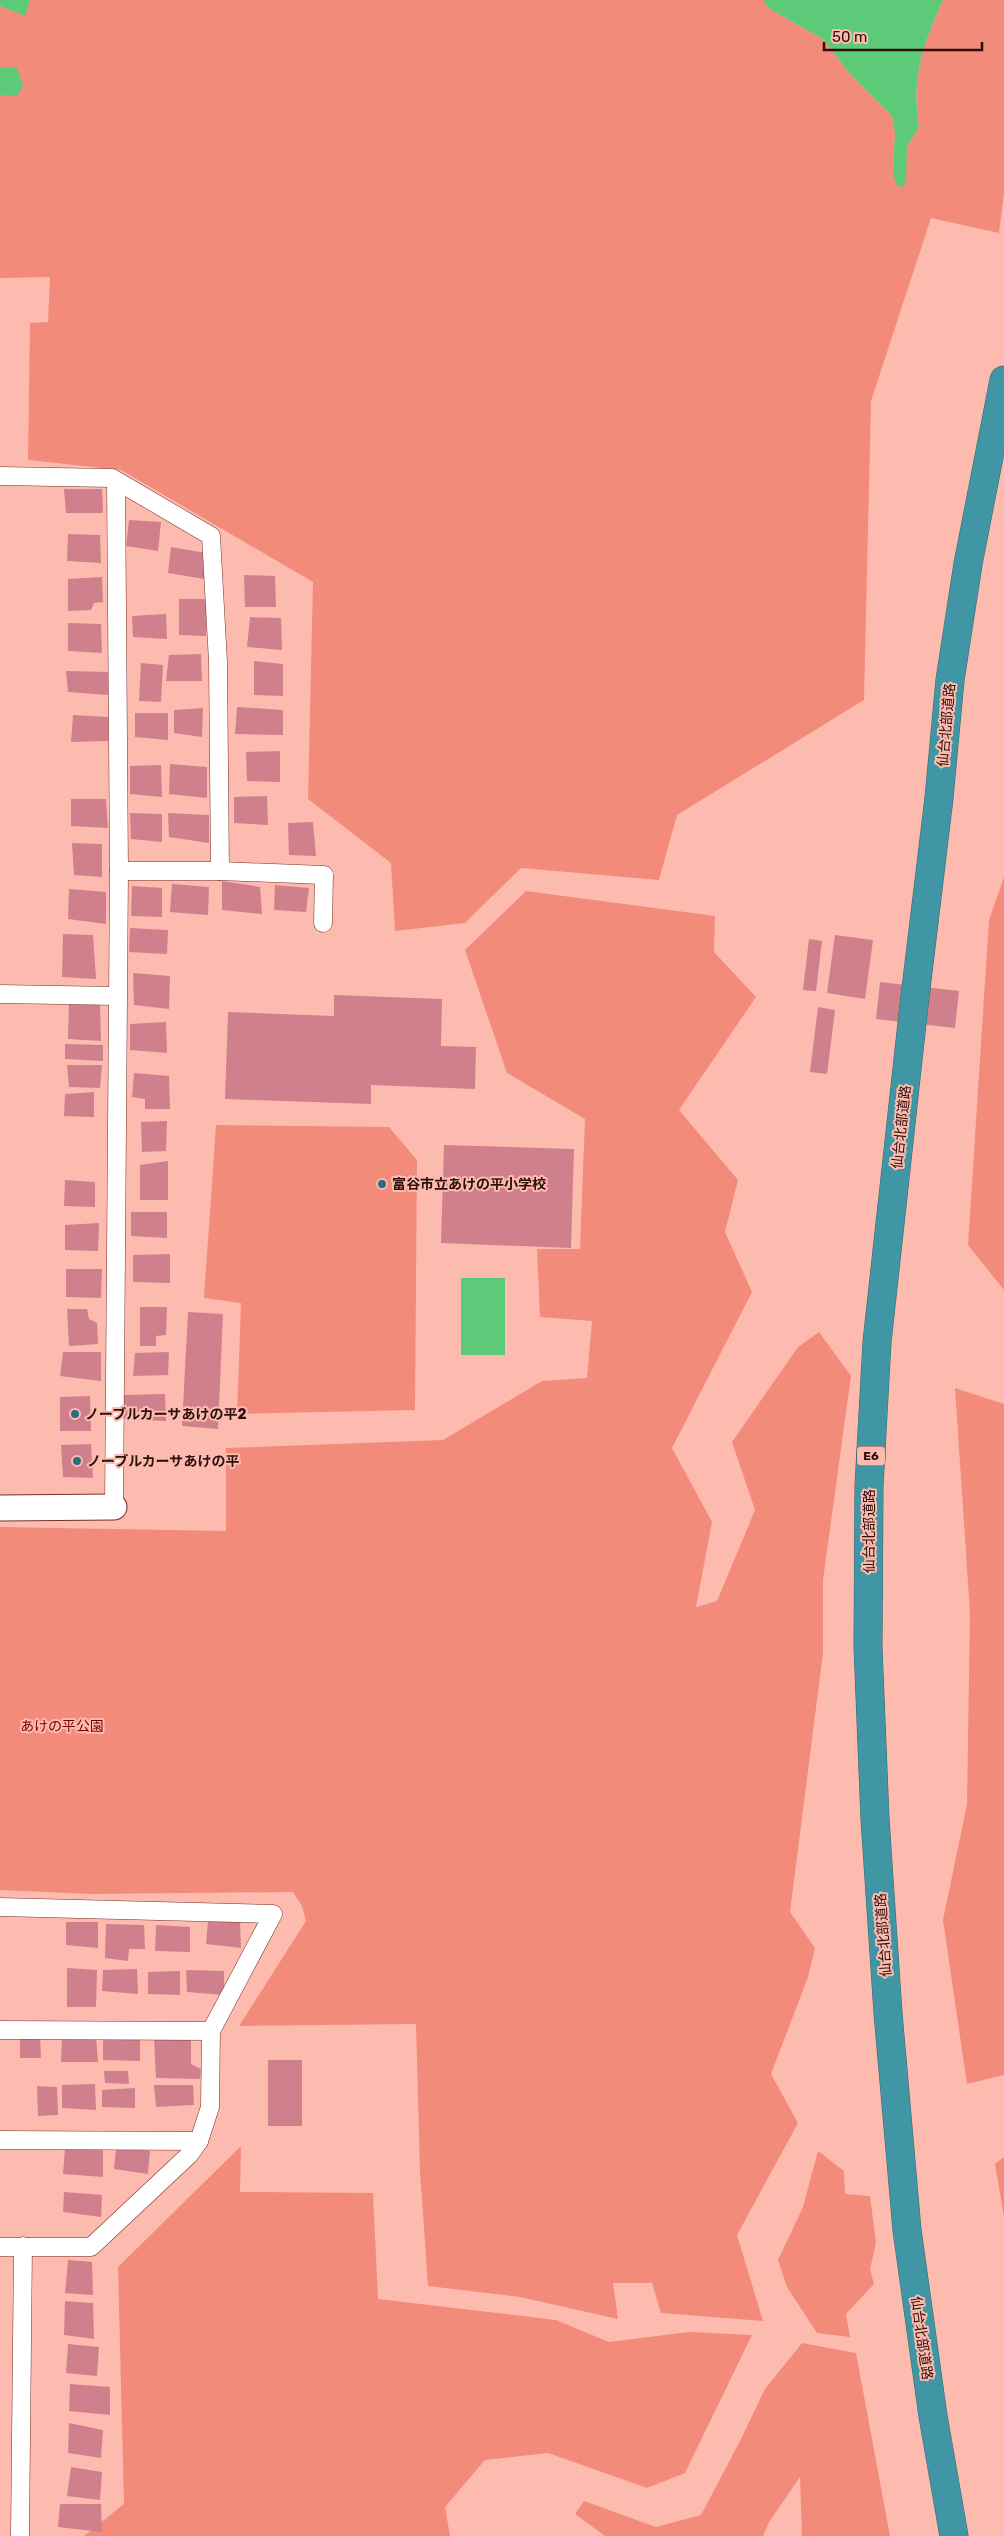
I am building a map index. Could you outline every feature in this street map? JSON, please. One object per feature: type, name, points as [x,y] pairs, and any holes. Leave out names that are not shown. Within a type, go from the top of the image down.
[{"type":"highway","name":"仙台北部道路","points":[[954,2536],[933,2416],[907,2230],[889,2022],[875,1819],[868,1647],[869,1486],[877,1342],[939,798],[950,680],[968,564],[1004,380]]},
{"type":"street","points":[[0,476],[112,478],[211,536],[218,662],[220,871]]},
{"type":"street","points":[[0,1508],[114,1507],[119,871],[116,481]]},
{"type":"street","points":[[119,871],[220,871],[324,875],[322,923]]},
{"type":"street","points":[[0,994],[117,996]]},
{"type":"street","points":[[0,1907],[272,1914],[211,2031],[210,2107],[199,2141],[189,2155],[91,2247],[0,2247]]},
{"type":"street","points":[[0,2030],[211,2031]]},
{"type":"street","points":[[0,2140],[199,2141]]},
{"type":"street","points":[[20,2536],[23,2246]]},
{"type":"green space","points":[[30,0],[763,0],[770,9],[824,40],[850,74],[892,116],[895,132],[893,174],[907,157],[907,146],[919,127],[917,92],[920,61],[943,0],[1004,0],[1004,193],[999,233],[931,218],[871,401],[864,700],[677,815],[659,880],[521,868],[465,923],[395,931],[391,863],[308,799],[313,582],[121,470],[28,460],[30,323],[48,322],[50,277],[0,278],[0,6],[24,15]]},
{"type":"green space","points":[[1004,877],[1004,1290],[968,1245],[989,920]]},
{"type":"green space","name":"あけの平公園","points":[[526,891],[715,916],[714,952],[756,997],[679,1110],[738,1180],[725,1232],[752,1292],[672,1448],[712,1522],[696,1607],[717,1601],[755,1510],[732,1442],[798,1347],[819,1332],[851,1376],[823,1580],[823,1653],[790,1912],[815,1948],[808,1977],[771,2074],[798,2123],[737,2235],[763,2321],[661,2313],[652,2283],[613,2283],[618,2319],[520,2297],[428,2286],[420,2172],[416,2024],[239,2026],[306,1921],[302,1906],[293,1892],[91,1894],[0,1890],[0,1527],[226,1531],[226,1448],[443,1440],[542,1381],[587,1378],[592,1321],[540,1317],[537,1249],[580,1249],[585,1119],[507,1073],[465,950]]},
{"type":"green space","points":[[216,1125],[389,1127],[417,1160],[415,1410],[237,1414],[241,1303],[204,1298]]},
{"type":"green space","points":[[955,1388],[1004,1404],[1004,2075],[967,2084],[943,1920],[967,1804],[970,1613]]},
{"type":"green space","points":[[241,2146],[240,2192],[373,2193],[378,2299],[556,2320],[609,2342],[689,2332],[752,2335],[685,2473],[647,2488],[548,2453],[485,2460],[445,2507],[450,2536],[84,2536],[124,2504],[118,2267]]},
{"type":"green space","points":[[818,2151],[844,2171],[845,2194],[870,2196],[876,2243],[870,2269],[874,2284],[846,2314],[850,2337],[817,2333],[787,2287],[778,2260],[803,2207]]},
{"type":"green space","points":[[1004,2157],[1004,2217],[995,2164]]},
{"type":"green space","points":[[802,2343],[856,2353],[890,2536],[802,2536],[800,2477],[769,2522],[763,2536],[605,2536],[575,2514],[584,2501],[656,2527],[701,2515],[765,2389]]},
{"type":"shaded area","points":[[0,0],[30,0],[25,16],[0,6]]},
{"type":"shaded area","points":[[763,0],[943,0],[920,61],[917,92],[919,127],[907,146],[906,179],[903,188],[897,185],[893,174],[895,132],[892,116],[850,74],[824,40],[770,9]]},
{"type":"shaded area","points":[[0,67],[17,68],[23,86],[17,96],[0,95]]},
{"type":"shaded area","points":[[461,1278],[505,1278],[505,1355],[461,1355]]},
{"type":"building","points":[[64,489],[102,489],[103,513],[66,513]]},
{"type":"building","points":[[129,520],[161,522],[158,551],[126,546]]},
{"type":"building","points":[[68,534],[100,535],[101,563],[67,561]]},
{"type":"building","points":[[171,547],[206,553],[204,579],[168,573]]},
{"type":"building","points":[[244,575],[275,576],[276,607],[245,607]]},
{"type":"building","points":[[102,577],[103,602],[94,603],[91,610],[68,611],[68,579]]},
{"type":"building","points":[[179,599],[207,599],[206,636],[179,635]]},
{"type":"building","points":[[166,614],[167,639],[133,637],[132,616]]},
{"type":"building","points":[[250,617],[281,618],[282,650],[247,647]]},
{"type":"building","points":[[68,623],[101,624],[102,653],[68,651]]},
{"type":"building","points":[[201,654],[202,681],[166,681],[169,655]]},
{"type":"building","points":[[254,661],[283,664],[283,696],[254,695]]},
{"type":"building","points":[[141,663],[163,665],[161,702],[139,701]]},
{"type":"building","points":[[66,671],[109,672],[108,695],[68,692]]},
{"type":"building","points":[[237,707],[283,710],[283,735],[235,734]]},
{"type":"building","points":[[203,708],[202,737],[174,733],[174,710]]},
{"type":"building","points":[[135,713],[168,713],[168,740],[135,737]]},
{"type":"building","points":[[73,715],[109,717],[108,741],[71,742]]},
{"type":"building","points":[[280,751],[280,782],[247,781],[246,752]]},
{"type":"building","points":[[170,764],[207,767],[207,798],[169,794]]},
{"type":"building","points":[[161,765],[162,797],[130,794],[130,766]]},
{"type":"building","points":[[267,796],[268,825],[234,823],[234,797]]},
{"type":"building","points":[[71,799],[106,799],[108,828],[71,826]]},
{"type":"building","points":[[130,813],[162,814],[162,842],[131,839]]},
{"type":"building","points":[[168,813],[209,815],[209,843],[169,837]]},
{"type":"building","points":[[313,822],[316,856],[289,855],[288,823]]},
{"type":"building","points":[[72,843],[102,844],[102,877],[74,875]]},
{"type":"building","points":[[222,881],[260,887],[262,914],[222,910]]},
{"type":"building","points":[[172,884],[209,887],[208,915],[170,912]]},
{"type":"building","points":[[275,885],[309,888],[306,912],[274,910]]},
{"type":"building","points":[[132,886],[162,888],[162,917],[131,916]]},
{"type":"building","points":[[69,889],[106,892],[106,924],[68,919]]},
{"type":"building","points":[[130,928],[168,930],[167,954],[129,952]]},
{"type":"building","points":[[63,934],[93,935],[96,979],[62,977]]},
{"type":"building","points":[[835,935],[873,940],[865,999],[827,993]]},
{"type":"building","points":[[809,939],[822,941],[816,991],[803,990]]},
{"type":"building","points":[[133,973],[170,976],[169,1009],[134,1005]]},
{"type":"building","points":[[880,982],[959,991],[955,1028],[876,1019]]},
{"type":"building","points":[[334,995],[442,999],[441,1046],[476,1047],[475,1089],[371,1085],[371,1104],[225,1099],[228,1012],[334,1016]]},
{"type":"building","points":[[69,1001],[100,1002],[101,1041],[68,1039]]},
{"type":"building","points":[[818,1007],[835,1010],[827,1074],[810,1072]]},
{"type":"building","points":[[166,1022],[167,1053],[130,1050],[130,1024]]},
{"type":"building","points":[[65,1044],[103,1045],[103,1061],[65,1059]]},
{"type":"building","points":[[67,1065],[102,1065],[100,1088],[69,1087]]},
{"type":"building","points":[[134,1073],[169,1076],[170,1109],[145,1109],[145,1099],[132,1097]]},
{"type":"building","points":[[94,1092],[94,1117],[64,1116],[65,1094]]},
{"type":"building","points":[[167,1121],[166,1151],[142,1152],[141,1122]]},
{"type":"building","points":[[444,1145],[574,1149],[571,1248],[441,1243]]},
{"type":"building","points":[[168,1161],[168,1200],[140,1200],[140,1165]]},
{"type":"building","points":[[65,1180],[95,1182],[95,1207],[64,1206]]},
{"type":"building","points":[[131,1212],[167,1212],[167,1238],[131,1236]]},
{"type":"building","points":[[99,1223],[98,1251],[65,1250],[65,1225]]},
{"type":"building","points":[[170,1254],[170,1283],[133,1282],[133,1255]]},
{"type":"building","points":[[66,1269],[102,1269],[101,1298],[66,1297]]},
{"type":"building","points":[[140,1307],[167,1307],[166,1335],[156,1336],[156,1346],[140,1346]]},
{"type":"building","points":[[67,1309],[87,1309],[89,1319],[97,1323],[98,1344],[69,1346]]},
{"type":"building","points":[[188,1312],[223,1314],[218,1429],[182,1426]]},
{"type":"building","points":[[63,1352],[101,1352],[101,1381],[60,1376]]},
{"type":"building","points":[[169,1352],[168,1375],[133,1376],[135,1353]]},
{"type":"building","points":[[165,1394],[166,1421],[123,1419],[123,1395]]},
{"type":"building","name":"ノーブルカーサあけの平2","points":[[90,1396],[91,1431],[60,1431],[60,1397]]},
{"type":"building","name":"ノーブルカーサあけの平","points":[[91,1444],[93,1478],[63,1477],[61,1445]]},
{"type":"building","points":[[208,1921],[240,1921],[241,1948],[206,1944]]},
{"type":"building","points":[[66,1922],[98,1922],[98,1948],[66,1945]]},
{"type":"building","points":[[106,1924],[144,1925],[145,1949],[129,1949],[128,1961],[105,1958]]},
{"type":"building","points":[[156,1925],[190,1927],[190,1952],[155,1951]]},
{"type":"building","points":[[67,1968],[97,1970],[96,2007],[67,2007]]},
{"type":"building","points":[[137,1969],[138,1994],[102,1991],[103,1970]]},
{"type":"building","points":[[186,1970],[224,1971],[224,1995],[187,1992]]},
{"type":"building","points":[[180,1971],[180,1995],[148,1994],[148,1972]]},
{"type":"building","points":[[20,2037],[40,2038],[41,2058],[20,2058]]},
{"type":"building","points":[[96,2037],[98,2062],[61,2062],[62,2038]]},
{"type":"building","points":[[154,2038],[191,2038],[191,2064],[201,2069],[200,2079],[156,2078]]},
{"type":"building","points":[[103,2039],[140,2039],[140,2061],[103,2060]]},
{"type":"building","points":[[268,2060],[302,2060],[302,2126],[268,2126]]},
{"type":"building","points":[[104,2071],[128,2071],[129,2084],[105,2083]]},
{"type":"building","points":[[95,2084],[96,2110],[62,2108],[62,2085]]},
{"type":"building","points":[[154,2085],[193,2085],[194,2105],[156,2107]]},
{"type":"building","points":[[37,2086],[57,2087],[58,2115],[38,2116]]},
{"type":"building","points":[[135,2088],[135,2108],[102,2107],[102,2090]]},
{"type":"building","points":[[65,2147],[103,2150],[103,2177],[63,2174]]},
{"type":"building","points":[[116,2147],[150,2151],[148,2174],[114,2169]]},
{"type":"building","points":[[64,2192],[102,2195],[101,2217],[63,2212]]},
{"type":"building","points":[[68,2260],[92,2262],[93,2295],[65,2293]]},
{"type":"building","points":[[65,2301],[93,2303],[94,2339],[64,2335]]},
{"type":"building","points":[[68,2344],[99,2347],[97,2376],[66,2373]]},
{"type":"building","points":[[70,2384],[110,2387],[110,2415],[69,2411]]},
{"type":"building","points":[[69,2423],[103,2430],[101,2458],[68,2453]]},
{"type":"building","points":[[71,2467],[102,2472],[100,2500],[67,2496]]},
{"type":"building","points":[[60,2504],[101,2504],[102,2532],[58,2527]]},
{"type":"place","name":"富谷市立あけの平小学校","points":[[382,1184]]},
{"type":"place","name":"ノーブルカーサあけの平2","points":[[75,1414]]},
{"type":"place","name":"ノーブルカーサあけの平","points":[[77,1461]]}]
